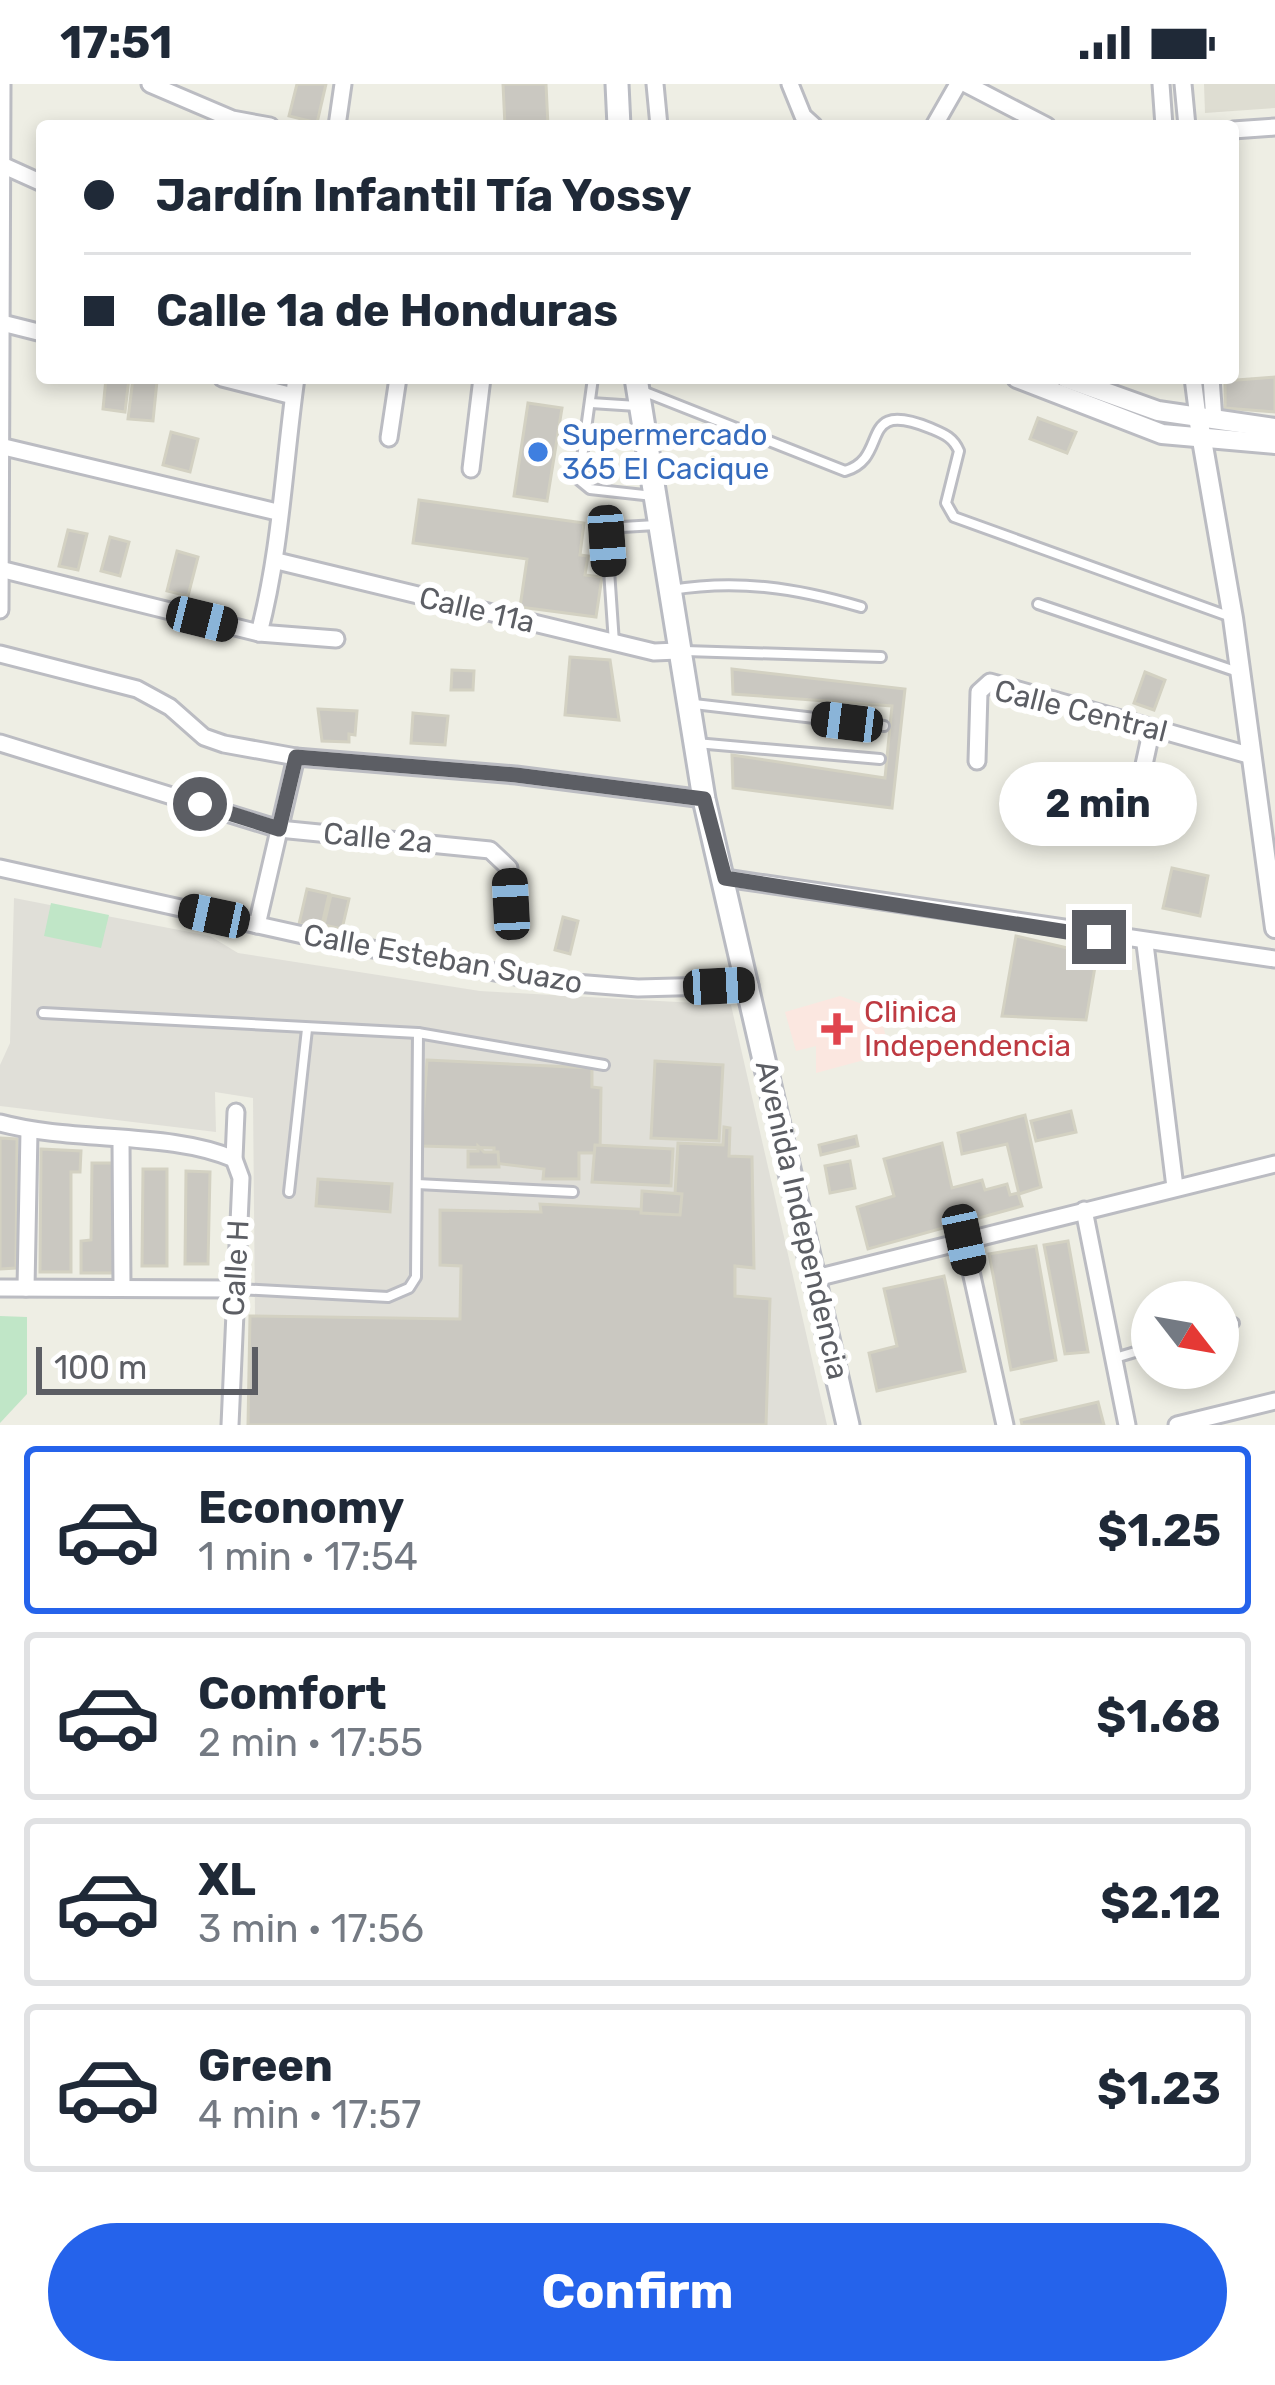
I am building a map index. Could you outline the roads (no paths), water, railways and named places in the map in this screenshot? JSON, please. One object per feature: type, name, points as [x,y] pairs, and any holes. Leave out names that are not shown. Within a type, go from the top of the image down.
[{"type":"main road","points":[[617,84],[619,120]]},
{"type":"main road","name":"Avenida Independencia","points":[[638,391],[704,799],[848,1425]]},
{"type":"street","points":[[0,610],[2,84]]},
{"type":"street","points":[[151,84],[237,120]]},
{"type":"street","points":[[338,120],[344,84]]},
{"type":"street","points":[[655,84],[658,120]]},
{"type":"street","points":[[790,84],[807,120]]},
{"type":"street","points":[[938,120],[962,84],[1035,120]]},
{"type":"street","points":[[1161,84],[1164,120]]},
{"type":"street","points":[[1184,84],[1187,120]]},
{"type":"street","points":[[1239,130],[1275,127]]},
{"type":"street","points":[[0,165],[36,180]]},
{"type":"street","points":[[2,323],[36,332]]},
{"type":"street","points":[[389,438],[397,384]]},
{"type":"street","points":[[471,469],[481,384]]},
{"type":"street","points":[[1195,384],[1206,419]]},
{"type":"street","points":[[1210,384],[1205,440],[1275,928]]},
{"type":"street","points":[[260,633],[277,561],[277,512],[294,387]]},
{"type":"street","points":[[1080,387],[1158,411],[1275,428]]},
{"type":"street","points":[[1080,387],[1162,434],[1275,443]]},
{"type":"street","points":[[1,446],[277,512]]},
{"type":"street","name":"Calle 11a","points":[[277,561],[654,652],[678,651]]},
{"type":"street","points":[[1,569],[260,633],[336,639]]},
{"type":"street","points":[[0,654],[137,689],[170,707],[204,737],[296,757],[516,775],[704,799]]},
{"type":"street","name":"Calle Central","points":[[977,761],[980,692],[990,682],[1252,756]]},
{"type":"street","points":[[1130,830],[1151,728]]},
{"type":"street","name":"Calle 2a","points":[[0,743],[279,829],[490,850],[508,868],[511,904]]},
{"type":"street","points":[[257,925],[296,757]]},
{"type":"street","name":"Calle Esteban Suazo","points":[[0,868],[257,925],[561,982],[638,988],[750,985]]},
{"type":"street","points":[[725,878],[1145,944],[1275,959]]},
{"type":"street","points":[[1145,944],[1175,1187]]},
{"type":"street","name":"Calle H","points":[[230,1425],[241,1178],[234,1159],[236,1112]]},
{"type":"street","points":[[0,1123],[29,1131],[210,1149],[234,1159]]},
{"type":"street","points":[[26,1288],[29,1131]]},
{"type":"street","points":[[121,1142],[122,1288]]},
{"type":"street","points":[[815,1277],[1275,1164]]},
{"type":"street","points":[[1084,1210],[1127,1425]]},
{"type":"street","points":[[964,1240],[1005,1425]]},
{"type":"street","points":[[0,1288],[235,1289]]},
{"type":"street","points":[[1177,1425],[1275,1401]]},
{"type":"lane","points":[[592,384],[579,479],[590,490],[655,496]]},
{"type":"lane","points":[[590,403],[638,391],[844,471],[862,462],[881,424],[890,418],[910,420],[947,435],[959,451],[946,502],[954,518],[1233,618]]},
{"type":"lane","points":[[614,643],[607,541],[622,527],[658,525]]},
{"type":"lane","points":[[669,590],[720,582],[804,590],[861,607]]},
{"type":"lane","points":[[1038,604],[1240,673]]},
{"type":"lane","points":[[678,651],[881,657]]},
{"type":"lane","points":[[688,704],[884,726]]},
{"type":"lane","points":[[696,743],[880,759]]},
{"type":"lane","points":[[43,1013],[418,1033],[604,1065]]},
{"type":"lane","points":[[289,1192],[307,1028]]},
{"type":"lane","points":[[235,1289],[397,1296],[416,1277],[418,1033]]},
{"type":"lane","points":[[417,1184],[573,1192]]},
{"type":"lane","points":[[1114,1358],[1131,1353]]},
{"type":"place","name":"Supermercado 365 El Cacique","points":[[538,452]]},
{"type":"place","name":"Clinica Independencia","points":[[837,1029]]}]
